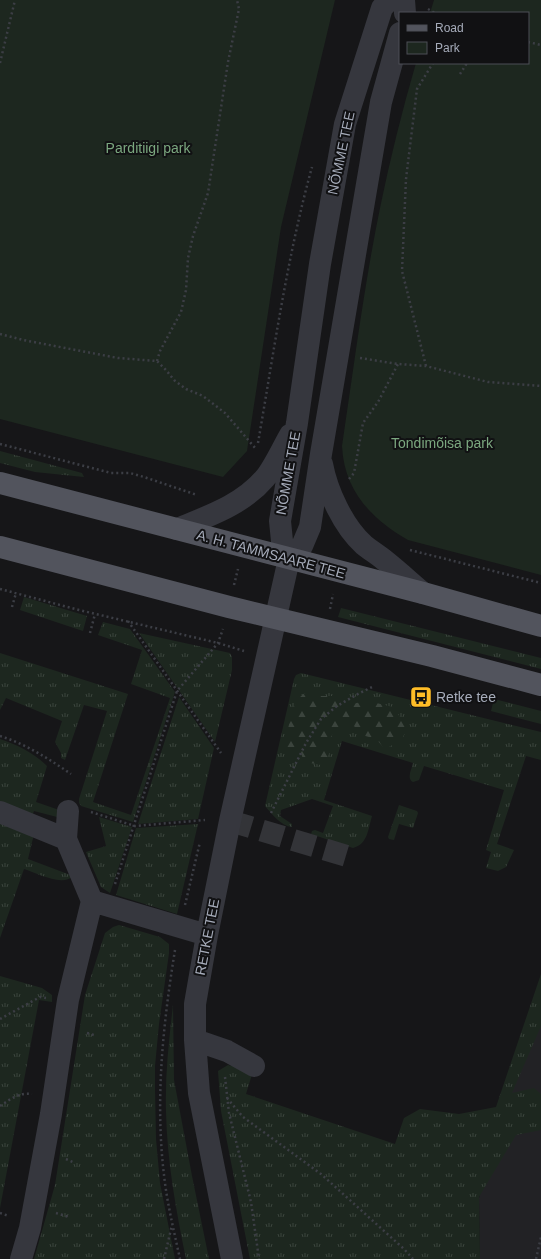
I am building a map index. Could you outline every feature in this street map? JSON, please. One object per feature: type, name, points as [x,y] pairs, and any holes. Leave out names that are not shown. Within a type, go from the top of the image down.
[{"type":"main road","name":"A. H. TAMMSAARE TEE","points":[[0,483],[423,593],[541,626]]},
{"type":"main road","points":[[0,547],[228,607],[432,656],[541,685]]},
{"type":"street","name":"NÕMME TEE","points":[[389,0],[382,8],[346,124],[320,264],[297,423],[280,521],[282,541],[289,559],[302,546],[310,527],[381,102],[399,37]]},
{"type":"street","points":[[404,0],[405,12]]},
{"type":"street","points":[[177,530],[217,513],[241,500],[265,477],[297,423]]},
{"type":"street","points":[[321,454],[325,481],[348,526],[363,544],[423,593]]},
{"type":"street","name":"RETKE TEE","points":[[232,1259],[199,1093],[195,1040],[195,1004],[207,935],[233,808],[289,559]]},
{"type":"street","points":[[68,811],[66,839],[100,903],[207,935]]},
{"type":"street","points":[[0,812],[66,839]]},
{"type":"street","points":[[21,1259],[30,1228],[54,1097],[68,1002],[100,903]]},
{"type":"street","points":[[195,1040],[227,1051],[254,1066]]},
{"type":"path","points":[[0,63],[15,0]]},
{"type":"path","points":[[157,361],[160,351],[181,312],[186,290],[188,258],[193,236],[208,193],[228,62],[239,9],[237,0]]},
{"type":"path","points":[[426,7],[434,12]]},
{"type":"path","points":[[529,42],[541,45]]},
{"type":"path","points":[[426,366],[402,271],[406,179],[417,89],[432,64]]},
{"type":"path","points":[[460,74],[466,64]]},
{"type":"path","points":[[254,456],[257,450],[289,265],[313,162]]},
{"type":"path","points":[[0,334],[23,340],[118,358],[157,361],[174,380],[186,389],[203,396],[225,413],[257,450]]},
{"type":"path","points":[[357,358],[398,364],[426,366],[488,382],[541,386]]},
{"type":"path","points":[[349,479],[354,473],[363,423],[378,402],[398,364]]},
{"type":"path","points":[[0,444],[111,473],[130,474],[144,477],[198,495]]},
{"type":"path","points":[[405,548],[541,583]]},
{"type":"path","points":[[236,577],[238,568]]},
{"type":"path","points":[[0,588],[95,614],[243,650]]},
{"type":"path","points":[[12,607],[16,593]]},
{"type":"path","points":[[90,633],[95,614]]},
{"type":"path","points":[[128,622],[221,753]]},
{"type":"path","points":[[100,903],[135,826],[177,691],[218,643],[223,629]]},
{"type":"path","points":[[271,813],[306,743],[321,719],[343,702],[374,686]]},
{"type":"path","points":[[0,736],[11,739],[44,756],[71,774]]},
{"type":"path","points":[[90,811],[135,826],[205,820]]},
{"type":"path","points":[[176,944],[168,994],[160,1100],[164,1176],[180,1259]]},
{"type":"path","points":[[0,1019],[40,997],[68,1002]]},
{"type":"path","points":[[225,1072],[229,1113],[251,1202],[259,1259]]},
{"type":"path","points":[[0,1106],[17,1095],[24,1093],[54,1097]]},
{"type":"path","points":[[227,1098],[243,1117],[321,1174],[404,1249],[413,1259]]},
{"type":"path","points":[[164,1259],[173,1224]]},
{"type":"path","points":[[536,1259],[541,1238]]},
{"type":"shaded area","points":[[541,993],[541,1259],[480,1259],[479,1198]]},
{"type":"green space","name":"Parditiigi park","points":[[0,0],[335,0],[281,227],[247,451],[223,477],[0,419]]},
{"type":"green space","name":"Tondimõisa park","points":[[434,0],[541,0],[541,575],[408,540],[382,523],[371,513],[354,490],[344,462],[342,446],[374,237],[392,153],[416,64],[529,64],[529,12],[430,12]]},
{"type":"green space","points":[[0,451],[82,473],[84,477],[35,472],[0,463]]},
{"type":"green space","points":[[24,597],[87,616],[83,631],[20,610]]},
{"type":"green space","points":[[341,608],[541,658],[541,669],[338,617]]},
{"type":"green space","points":[[103,622],[130,629],[175,692],[133,822],[81,806],[79,803],[107,711],[84,705],[65,760],[61,758],[61,753],[55,742],[62,721],[6,698],[0,710],[0,653],[128,694],[93,802],[131,815],[170,698],[131,684],[142,650],[98,635]]},
{"type":"green space","points":[[139,633],[230,653],[232,657],[232,670],[215,742]]},
{"type":"green space","points":[[301,673],[541,732],[541,760],[526,756],[497,844],[514,850],[506,867],[498,871],[486,868],[491,852],[486,850],[504,790],[424,766],[419,780],[413,782],[410,778],[410,773],[413,763],[342,741],[324,800],[372,816],[365,840],[353,848],[311,834],[312,831],[315,830],[323,833],[333,806],[312,799],[281,810],[280,816],[292,824],[292,827],[277,819],[265,806],[294,679],[296,675]]},
{"type":"green space","points":[[305,693],[320,696],[336,696],[351,704],[368,701],[393,707],[407,727],[402,740],[385,749],[376,739],[362,735],[354,726],[342,732],[335,732],[328,740],[329,754],[321,765],[305,762],[301,753],[295,754],[286,748],[292,710]]},
{"type":"green space","points":[[179,697],[214,748],[198,819],[138,824]]},
{"type":"green space","points":[[494,699],[541,711],[541,724],[491,711]]},
{"type":"green space","points":[[0,739],[25,750],[37,757],[47,766],[36,802],[62,811],[61,818],[34,811],[32,816],[0,803]]},
{"type":"green space","points":[[399,805],[417,811],[418,813],[413,828],[399,824],[394,840],[389,839],[388,837]]},
{"type":"green space","points":[[99,817],[132,827],[110,893],[101,887],[86,852],[106,846]]},
{"type":"green space","points":[[0,822],[34,834],[28,859],[73,876],[68,879],[56,880],[24,869],[0,938]]},
{"type":"green space","points":[[198,824],[177,914],[116,895],[136,828]]},
{"type":"green space","points":[[119,925],[160,937],[169,944],[159,1024],[155,1066],[155,1090],[156,1139],[160,1183],[175,1259],[34,1259],[55,1185],[85,995],[105,933],[113,927]]},
{"type":"green space","points":[[541,974],[541,1026],[512,1093],[534,1088],[541,1094],[541,1130],[516,1135],[479,1197],[480,1259],[250,1259],[221,1111],[218,1071],[228,1065],[253,1071],[246,1094],[395,1144],[404,1118],[420,1109],[459,1114],[496,1107]]},
{"type":"green space","points":[[0,976],[42,988],[52,995],[52,1002],[39,1000],[0,1208]]},
{"type":"green space","points":[[173,1005],[174,1080],[209,1259],[186,1259],[173,1185],[168,1148],[166,1084]]},
{"type":"tunnel","points":[[230,821],[347,856]]},
{"type":"place","name":"Retke tee","points":[[421,697]]}]
